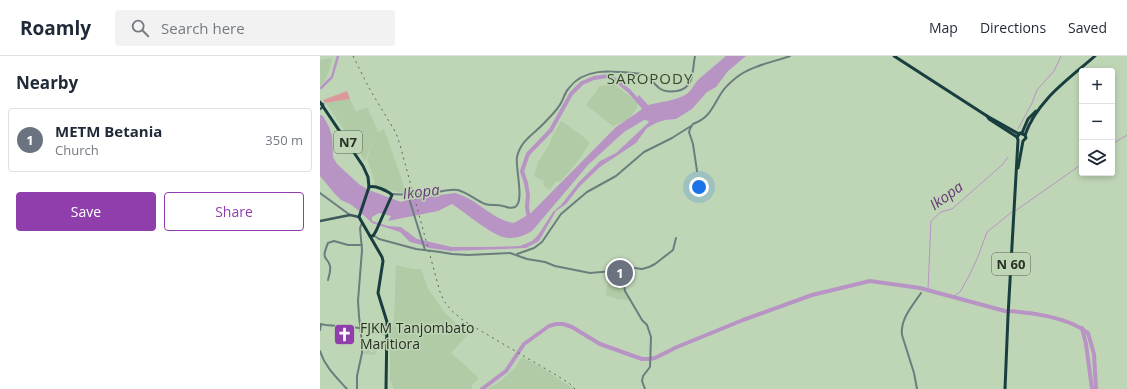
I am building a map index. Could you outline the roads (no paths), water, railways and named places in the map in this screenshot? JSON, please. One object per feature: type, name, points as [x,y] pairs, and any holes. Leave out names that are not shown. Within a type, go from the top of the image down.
[{"type":"main road","points":[[894,56],[987,116],[989,119],[1025,139],[1023,141],[1017,172]]},
{"type":"main road","points":[[1017,172],[1020,136],[1030,116],[1065,82],[1095,56]]},
{"type":"main road","name":"N7","points":[[321,104],[364,166],[373,186]]},
{"type":"main road","name":"N7","points":[[321,104],[363,166],[368,179],[368,187]]},
{"type":"main road","points":[[1020,136],[1023,141]]},
{"type":"main road","name":"N 60","points":[[1005,389],[1017,172]]},
{"type":"main road","points":[[372,236],[392,194],[373,186],[368,187],[359,217],[372,236],[383,261],[378,293],[387,322],[386,389]]},
{"type":"street","points":[[392,194],[408,195],[454,190],[462,192],[486,204],[510,208],[515,207],[518,201],[518,155],[528,136],[546,122],[559,106],[572,84],[590,73],[610,71],[642,74],[647,76],[664,91],[680,91],[690,83],[695,56]]},
{"type":"street","points":[[689,132],[693,124],[701,121],[712,111],[722,92],[737,77],[753,68],[790,56]]},
{"type":"street","points":[[515,254],[534,248],[542,242],[562,214],[587,192],[616,176],[644,152],[672,138],[691,126],[689,132],[693,144],[697,171]]},
{"type":"street","points":[[320,194],[350,215]]},
{"type":"street","points":[[408,195],[425,250]]},
{"type":"street","points":[[320,221],[350,215],[359,217]]},
{"type":"street","points":[[358,389],[357,376],[362,353],[358,302],[362,245],[360,232],[362,223]]},
{"type":"street","points":[[372,236],[416,249],[452,254],[468,255],[510,253],[583,272],[602,272],[627,267],[642,269],[656,264],[673,250],[676,238]]},
{"type":"street","points":[[328,280],[330,267],[322,255],[328,242],[334,241],[348,245],[362,245]]},
{"type":"street","points":[[522,257],[523,252]]},
{"type":"street","points":[[620,269],[624,275],[625,291],[642,320],[647,325],[652,337],[650,367],[643,376],[642,381],[645,389]]},
{"type":"street","points":[[918,389],[901,328],[903,321],[921,293]]},
{"type":"street","points":[[320,330],[321,324],[360,328]]},
{"type":"street","points":[[320,351],[330,370],[347,389]]},
{"type":"waterway","points":[[321,88],[332,77],[338,56]]},
{"type":"waterway","name":"Ikopa","points":[[1018,129],[1037,90],[1054,71],[1061,56]]},
{"type":"waterway","name":"Ikopa","points":[[529,219],[527,207],[528,195],[522,171],[528,154],[551,130],[571,94],[582,83],[594,78],[608,76],[629,91],[645,109]]},
{"type":"waterway","points":[[1115,142],[1127,135]]},
{"type":"waterway","name":"Ikopa","points":[[928,290],[931,221],[941,212],[952,209],[1002,165],[1008,157]]},
{"type":"waterway","points":[[1015,211],[1079,166]]},
{"type":"waterway","points":[[952,297],[960,292],[969,276],[987,232],[1012,212]]},
{"type":"waterway","points":[[482,389],[506,371],[524,344],[549,326],[556,324],[563,324],[572,327],[600,344],[642,359],[649,359],[655,358],[677,347],[743,320],[812,295],[870,281],[920,288],[1005,311],[1048,316],[1070,323],[1088,333],[1094,354],[1096,389]]},
{"type":"waterway","name":"Ikopa","points":[[1082,328],[1086,344],[1092,389]]},
{"type":"railway","points":[[353,56],[369,88],[396,133],[440,292],[444,301],[451,310],[464,321],[569,383],[575,389]]},
{"type":"place","name":"METM Betania","points":[[620,273]]},
{"type":"place","name":"FJKM Tanjombato Maritiora","points":[[344,335]]},
{"type":"district","name":"SAROPODY","points":[[650,78]]}]
